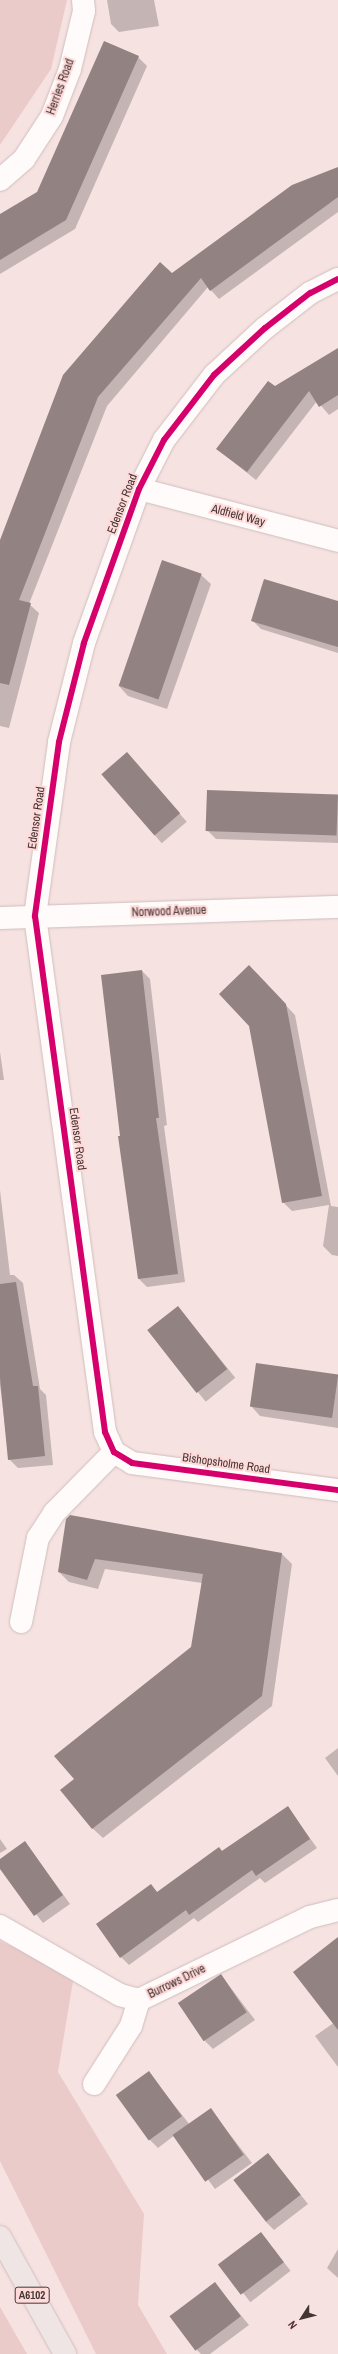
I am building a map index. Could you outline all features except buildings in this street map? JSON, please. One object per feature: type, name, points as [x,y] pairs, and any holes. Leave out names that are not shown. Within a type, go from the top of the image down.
[{"type":"main road","name":"A6102","points":[[0,2237],[65,2354]]},
{"type":"street","name":"Herries Road","points":[[0,180],[24,159],[52,116],[70,69],[84,11],[83,0]]},
{"type":"street","name":"Edensor Road","points":[[114,1452],[106,1432],[35,916],[59,742],[84,643],[138,489],[164,440],[214,375],[264,328],[310,293],[338,279]]},
{"type":"street","name":"Aldfield Way","points":[[138,489],[338,541]]},
{"type":"street","name":"Norwood Avenue","points":[[0,918],[338,907]]},
{"type":"street","name":"Bishopsholme Road","points":[[114,1452],[132,1463],[338,1490]]},
{"type":"street","points":[[21,1622],[38,1538],[54,1513],[114,1452]]},
{"type":"street","name":"Burrows Drive","points":[[0,1926],[120,1995],[139,2000],[310,1917],[338,1910]]},
{"type":"street","points":[[94,2084],[131,2026],[139,2000]]},
{"type":"shaded area","points":[[0,0],[67,0],[51,69],[0,145]]},
{"type":"shaded area","points":[[0,1941],[74,1975],[58,2072],[144,2214],[138,2305],[167,2354],[96,2354],[0,2161]]},
{"type":"shaded area","points":[[0,2307],[27,2354],[0,2354]]},
{"type":"cycle path","points":[[338,279],[310,293],[265,328],[214,375],[164,440],[139,489],[84,643],[59,742],[35,916],[105,1432],[114,1452],[132,1463],[338,1490]]}]
